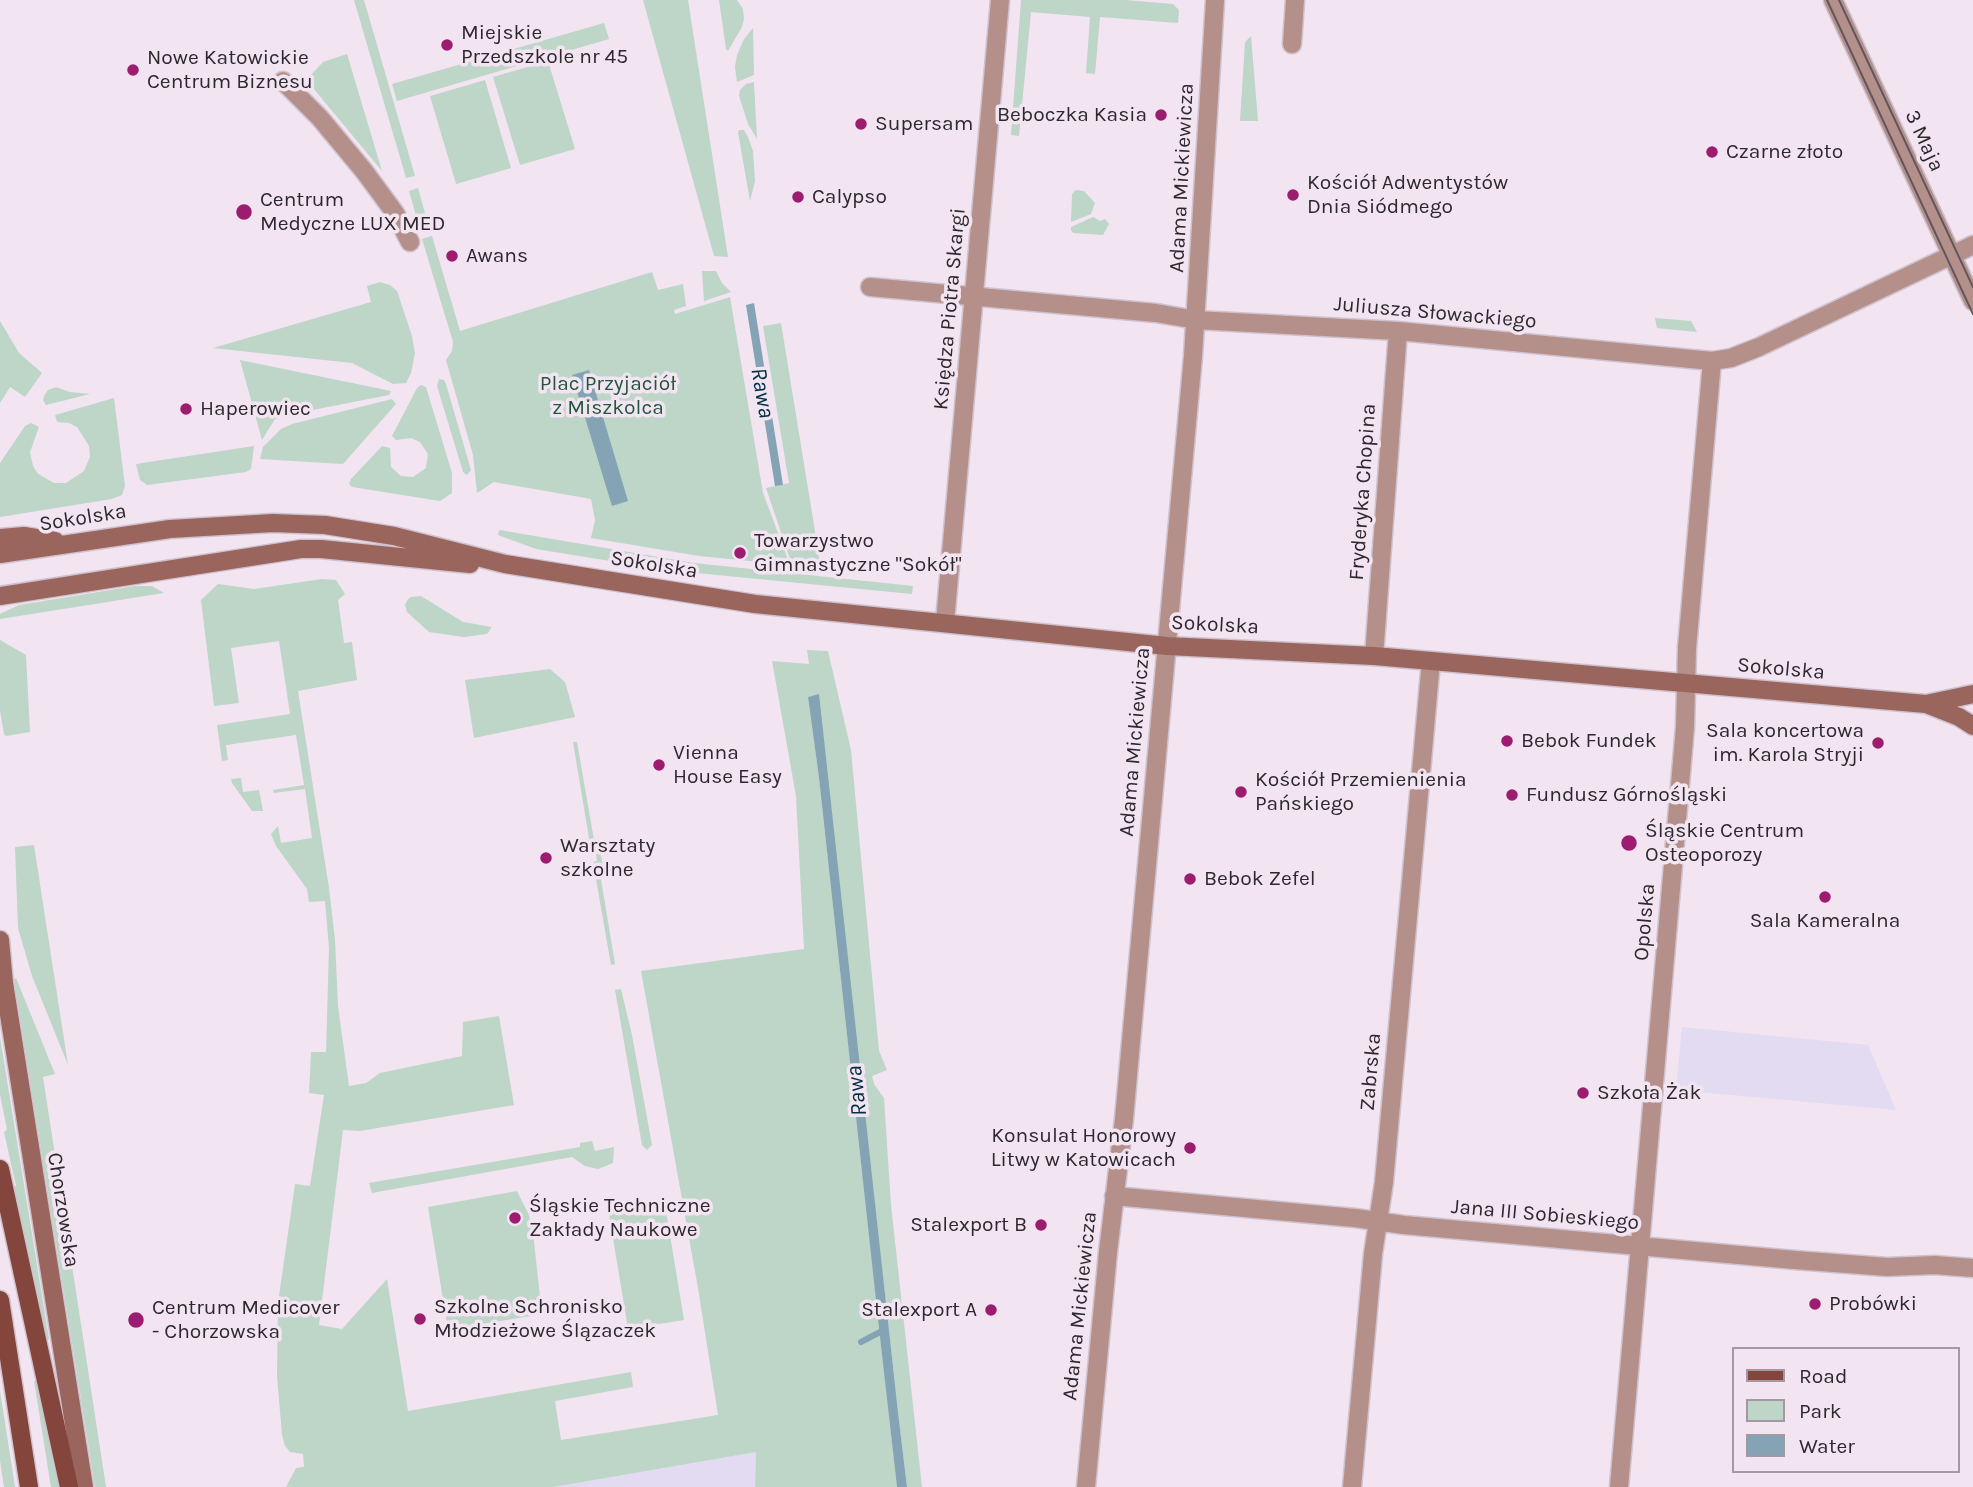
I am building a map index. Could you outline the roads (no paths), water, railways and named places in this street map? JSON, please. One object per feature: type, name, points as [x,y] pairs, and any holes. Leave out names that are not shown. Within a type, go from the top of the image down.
[{"type":"main road","points":[[0,1169],[69,1487]]},
{"type":"main road","points":[[0,1300],[29,1487]]},
{"type":"street","name":"Księdza Piotra Skargi","points":[[944,622],[1000,0]]},
{"type":"street","name":"Adama Mickiewicza","points":[[1086,1487],[1124,1119],[1196,320],[1215,0]]},
{"type":"street","points":[[1292,44],[1295,0]]},
{"type":"street","name":"3 Maja","points":[[1833,0],[1973,301]]},
{"type":"street","points":[[283,81],[320,118],[364,171],[395,213],[410,242]]},
{"type":"street","name":"Juliusza Słowackiego","points":[[870,287],[1156,313],[1196,320],[1398,331],[1712,361],[1731,358],[1759,347],[1973,245]]},
{"type":"street","name":"Fryderyka Chopina","points":[[1374,656],[1398,331]]},
{"type":"street","name":"Opolska","points":[[1619,1487],[1685,727],[1688,634],[1712,361]]},
{"type":"street","name":"Sokolska","points":[[0,554],[179,528],[286,524],[325,526],[394,536],[505,564],[755,604],[1167,646],[1374,656],[1926,704],[1959,717],[1973,726]]},
{"type":"street","points":[[0,538],[24,536],[69,544]]},
{"type":"street","name":"Sokolska","points":[[8,595],[301,549],[472,564],[505,564]]},
{"type":"street","points":[[0,604],[8,595]]},
{"type":"street","name":"Zabrska","points":[[1352,1487],[1384,1182],[1431,661]]},
{"type":"street","name":"Sokolska","points":[[1926,704],[1973,694]]},
{"type":"street","name":"Chorzowska","points":[[0,940],[4,983],[84,1487]]},
{"type":"street","name":"Jana III Sobieskiego","points":[[1114,1196],[1887,1268],[1935,1265],[1973,1268]]},
{"type":"water","name":"Rawa","points":[[754,303],[783,485],[775,486],[746,305]]},
{"type":"water","points":[[589,370],[628,501],[612,506],[572,375]]},
{"type":"water","name":"Rawa","points":[[819,694],[907,1487],[897,1487],[808,697]]},
{"type":"waterway","points":[[861,1342],[884,1330]]},
{"type":"tram line","points":[[1827,0],[1973,314]]},
{"type":"tram line","points":[[1839,0],[1973,287]]},
{"type":"place","name":"Miejskie Przedszkole nr 45","points":[[447,45]]},
{"type":"place","name":"Nowe Katowickie Centrum Biznesu","points":[[133,70]]},
{"type":"place","name":"Beboczka Kasia","points":[[1161,115]]},
{"type":"place","name":"Supersam","points":[[861,124]]},
{"type":"place","name":"Czarne złoto","points":[[1712,152]]},
{"type":"place","name":"Kościół Adwentystów Dnia Siódmego","points":[[1293,195]]},
{"type":"place","name":"Calypso","points":[[798,197]]},
{"type":"place","name":"Centrum Medyczne LUX MED","points":[[244,212]]},
{"type":"place","name":"Awans","points":[[452,256]]},
{"type":"place","name":"Haperowiec","points":[[186,409]]},
{"type":"place","name":"Towarzystwo Gimnastyczne \"Sokół\"","points":[[740,553]]},
{"type":"place","name":"Bebok Fundek","points":[[1507,741]]},
{"type":"place","name":"Sala koncertowa im. Karola Stryji","points":[[1878,743]]},
{"type":"place","name":"Vienna House Easy","points":[[659,765]]},
{"type":"place","name":"Kościół Przemienienia Pańskiego","points":[[1241,792]]},
{"type":"place","name":"Fundusz Górnośląski","points":[[1512,795]]},
{"type":"place","name":"Śląskie Centrum Osteoporozy","points":[[1629,843]]},
{"type":"place","name":"Warsztaty szkolne","points":[[546,858]]},
{"type":"place","name":"Bebok Zefel","points":[[1190,879]]},
{"type":"place","name":"Sala Kameralna","points":[[1825,897]]},
{"type":"place","name":"Szkoła Żak","points":[[1583,1093]]},
{"type":"place","name":"Konsulat Honorowy Litwy w Katowicach","points":[[1190,1148]]},
{"type":"place","name":"Śląskie Techniczne Zakłady Naukowe","points":[[515,1218]]},
{"type":"place","name":"Stalexport B","points":[[1041,1225]]},
{"type":"place","name":"Probówki","points":[[1815,1304]]},
{"type":"place","name":"Stalexport A","points":[[991,1310]]},
{"type":"place","name":"Szkolne Schronisko Młodzieżowe Ślązaczek","points":[[420,1319]]},
{"type":"place","name":"Centrum Medicover - Chorzowska","points":[[136,1320]]},
{"type":"park label","name":"Plac Przyjaciół z Miszkolca","points":[[608,396]]}]
